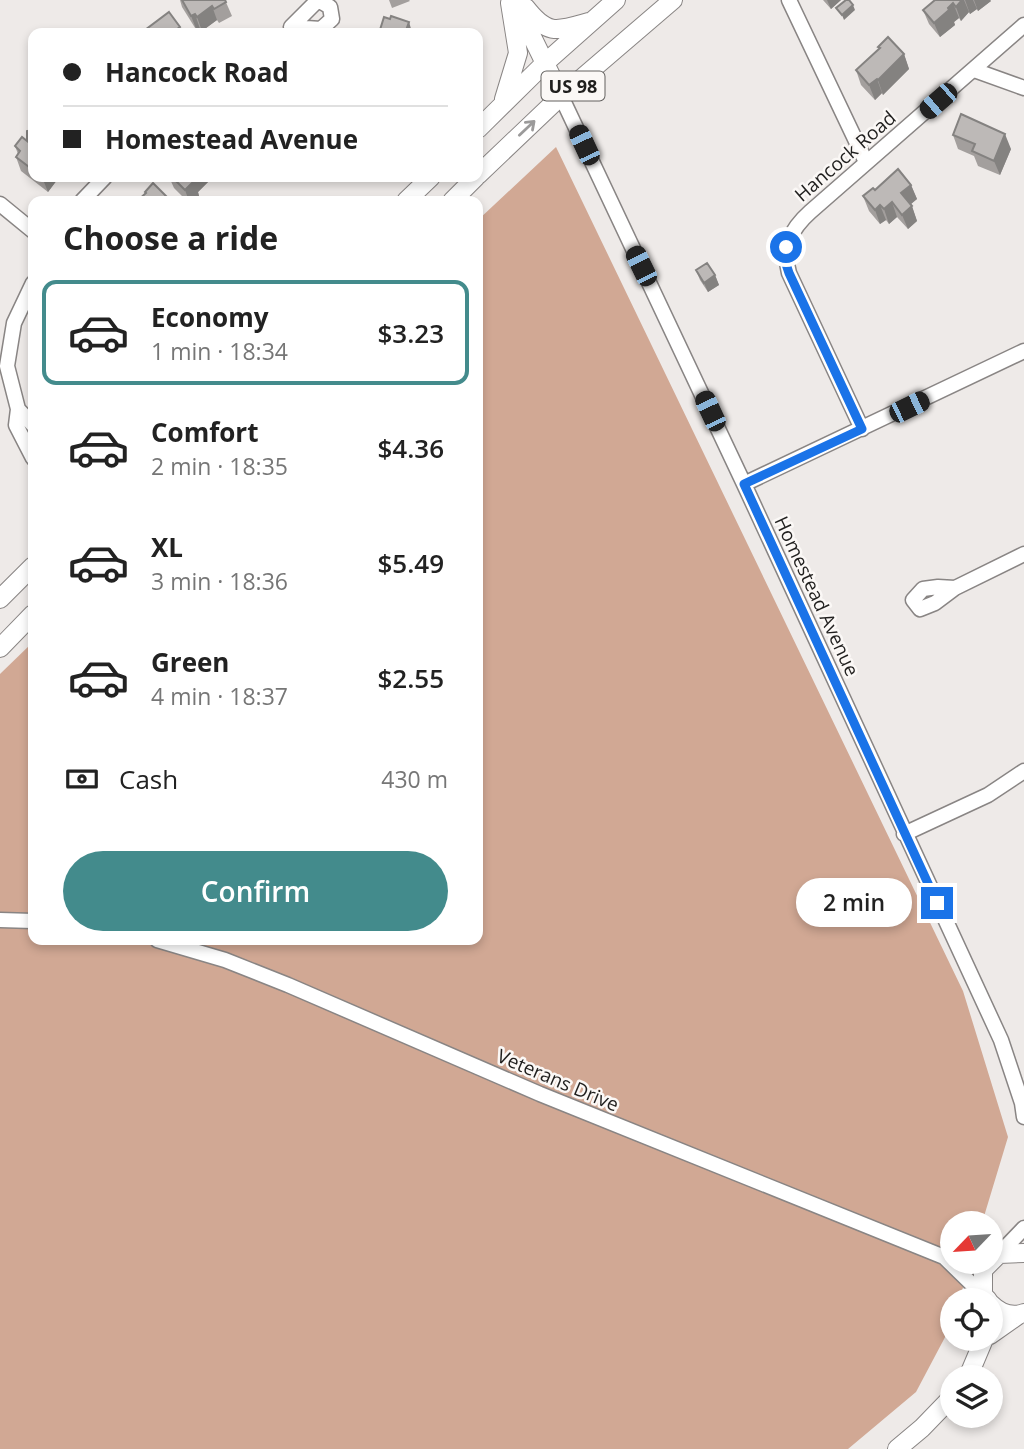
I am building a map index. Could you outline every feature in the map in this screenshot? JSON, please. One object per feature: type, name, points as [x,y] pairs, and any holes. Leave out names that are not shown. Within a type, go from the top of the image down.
[{"type":"main road","points":[[514,0],[539,25],[560,30],[593,21]]},
{"type":"main road","points":[[514,0],[561,96]]},
{"type":"main road","points":[[503,103],[518,53],[514,0]]},
{"type":"main road","name":"US 98","points":[[483,124],[545,63],[616,0]]},
{"type":"main road","name":"US 98","points":[[483,170],[561,96],[673,0]]},
{"type":"main road","points":[[411,196],[425,182]]},
{"type":"main road","name":"US 98","points":[[457,196],[471,182]]},
{"type":"main road","points":[[0,599],[28,571]]},
{"type":"main road","points":[[0,648],[28,619]]},
{"type":"main road","points":[[1003,1254],[1024,1253]]},
{"type":"main road","points":[[1003,1313],[1021,1314]]},
{"type":"main road","points":[[1003,1326],[1021,1314]]},
{"type":"main road","points":[[897,1449],[940,1409]]},
{"type":"street","points":[[789,0],[866,162]]},
{"type":"street","name":"Hancock Road","points":[[862,429],[785,261],[791,234],[799,222],[1024,25]]},
{"type":"street","points":[[974,70],[1024,88]]},
{"type":"street","name":"Homestead Avenue","points":[[561,96],[1001,1040],[1024,1117]]},
{"type":"street","points":[[87,196],[100,182]]},
{"type":"street","points":[[0,204],[28,227]]},
{"type":"street","points":[[28,294],[14,323],[7,366],[18,409],[16,425],[28,448]]},
{"type":"street","points":[[744,484],[1024,351]]},
{"type":"street","points":[[18,409],[28,420]]},
{"type":"street","points":[[956,588],[1024,554]]},
{"type":"street","points":[[904,834],[988,795],[1024,771]]},
{"type":"street","points":[[0,920],[28,921]]},
{"type":"street","name":"Veterans Drive","points":[[174,945],[225,960],[288,985],[540,1094],[940,1254]]},
{"type":"street","points":[[1003,1247],[1024,1228]]},
{"type":"street","name":"Veterans Drive","points":[[963,1274],[975,1288]]},
{"type":"shaded area","points":[[556,147],[963,991],[1008,1137],[986,1211],[940,1211],[940,1274],[967,1274],[963,1288],[940,1288],[940,1347],[916,1392],[848,1449],[0,1449],[0,674],[28,647],[28,945],[483,945],[483,215]]},
{"type":"building","points":[[182,0],[226,2],[214,9],[212,6],[197,17],[195,14],[191,16]]},
{"type":"building","points":[[846,0],[853,5],[842,15],[836,8]]},
{"type":"building","points":[[935,0],[962,0],[956,7],[953,3],[934,23],[923,10]]},
{"type":"building","points":[[169,12],[180,27],[178,28],[148,28]]},
{"type":"building","points":[[391,16],[409,22],[407,28],[381,28],[384,17],[390,19]]},
{"type":"building","points":[[888,37],[904,54],[878,80],[869,85],[856,70]]},
{"type":"building","points":[[961,114],[1005,134],[994,161],[972,151],[975,144],[953,135]]},
{"type":"building","points":[[27,131],[28,166],[16,157],[20,151],[15,146],[22,137],[27,141]]},
{"type":"building","points":[[898,169],[911,185],[901,193],[912,206],[902,215],[892,202],[884,209],[880,205],[875,210],[863,196],[873,188],[875,190]]},
{"type":"building","points":[[177,182],[193,182],[185,190]]},
{"type":"building","points":[[153,183],[166,196],[143,196]]},
{"type":"building","points":[[707,263],[715,275],[704,283],[696,270]]},
{"type":"route","points":[[786,247],[785,261],[789,273],[862,429],[744,484],[937,903]]}]
